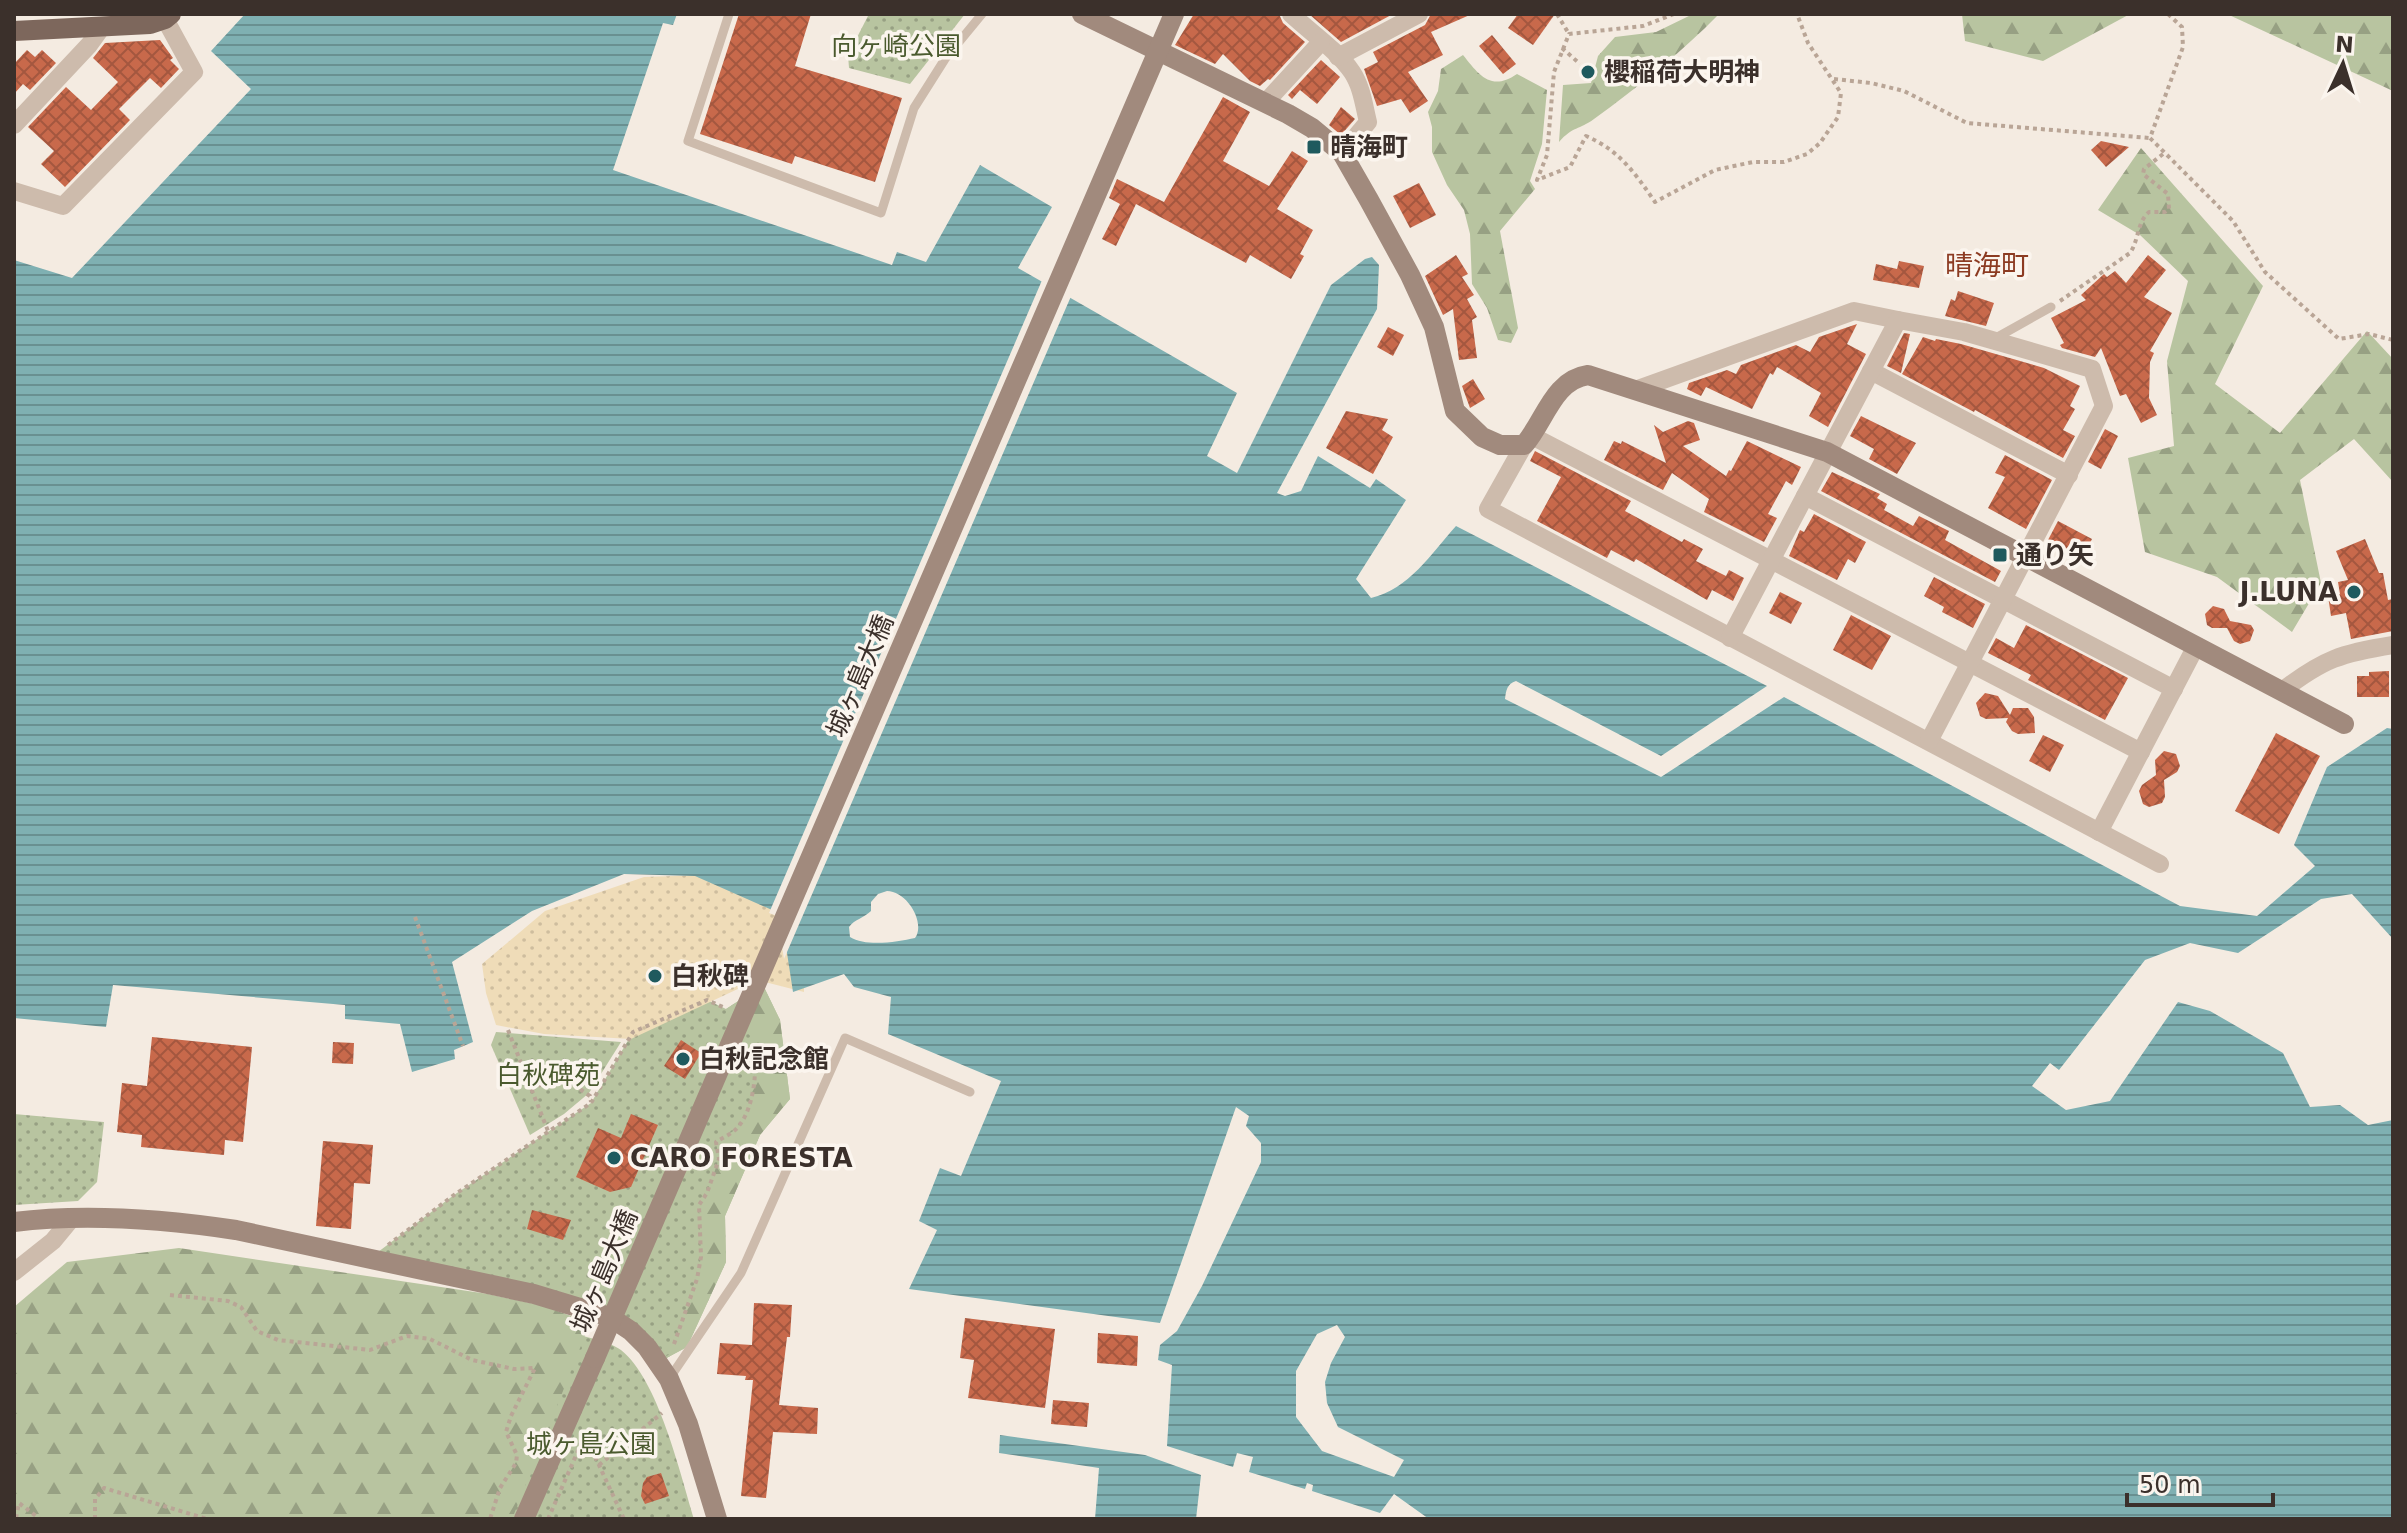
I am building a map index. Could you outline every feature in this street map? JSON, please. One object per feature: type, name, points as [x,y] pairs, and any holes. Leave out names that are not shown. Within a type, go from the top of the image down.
[{"type":"main road","points":[[14,31],[150,24],[168,16]]},
{"type":"street","points":[[1082,14],[1312,128],[1342,153],[1410,275],[1434,327],[1455,411],[1482,437],[1500,445],[1528,440],[1772,559],[2141,752]]},
{"type":"street","name":"城ヶ島大橋","points":[[524,1519],[1174,14]]},
{"type":"street","points":[[1291,14],[1338,57],[1356,82],[1368,122],[1342,153]]},
{"type":"street","points":[[1338,57],[1419,14]]},
{"type":"street","points":[[14,191],[63,206],[194,72],[168,16]]},
{"type":"street","points":[[14,125],[102,27]]},
{"type":"street","points":[[1265,103],[1321,42]]},
{"type":"street","points":[[1638,389],[1854,311],[1964,332],[2092,369],[2104,406],[1929,741]]},
{"type":"street","points":[[1730,638],[1898,320]]},
{"type":"street","points":[[1871,371],[2069,475]]},
{"type":"street","points":[[2160,864],[1488,509],[1561,388],[1576,376],[1599,377],[1827,452],[2344,724]]},
{"type":"street","points":[[1805,496],[2174,689]]},
{"type":"street","points":[[2282,691],[2311,669],[2348,652],[2393,645]]},
{"type":"street","points":[[2099,832],[2196,646]]},
{"type":"street","points":[[14,1222],[72,1218],[187,1223],[236,1230],[534,1294],[610,1317],[631,1331],[664,1371],[688,1424],[717,1519]]},
{"type":"street","points":[[14,1272],[53,1241],[72,1218]]},
{"type":"lane","points":[[729,14],[688,141],[881,213],[914,108],[945,59],[982,14]]},
{"type":"lane","points":[[1991,340],[2051,307]]},
{"type":"lane","points":[[664,1371],[741,1273],[845,1038],[970,1092]]},
{"type":"path","points":[[1557,14],[1569,34]]},
{"type":"path","points":[[1569,34],[1643,26],[1674,14]]},
{"type":"path","points":[[1569,34],[1554,72],[1547,155],[1537,180],[1570,167],[1586,136],[1606,144],[1628,163],[1655,202],[1715,170],[1753,162],[1784,162],[1807,154],[1820,143],[1838,117],[1841,93],[1808,43],[1797,14]]},
{"type":"path","points":[[2150,138],[2183,47],[2182,27],[2168,14]]},
{"type":"path","points":[[1562,48],[1580,64]]},
{"type":"path","points":[[1834,79],[1904,91],[1967,123],[2150,138],[2233,221],[2265,272],[2339,339],[2369,334],[2393,340]]},
{"type":"path","points":[[2051,307],[2130,253],[2137,244],[2143,217],[2149,212],[2169,209],[2168,194],[2143,174],[2144,169],[2164,153]]},
{"type":"path","points":[[415,917],[463,1046]]},
{"type":"path","points":[[370,1258],[454,1195],[591,1103],[633,1032],[707,1000],[726,1009]]},
{"type":"path","points":[[508,1030],[548,1131]]},
{"type":"path","points":[[664,1371],[697,1279],[701,1257],[699,1205],[707,1193],[719,1159],[716,1142],[738,1128],[749,1107],[757,1058],[753,1039]]},
{"type":"path","points":[[531,1089],[561,1076],[590,1096],[591,1103]]},
{"type":"path","points":[[170,1295],[228,1301],[241,1307],[257,1331],[278,1340],[370,1350],[407,1336],[430,1339],[472,1360],[514,1369],[535,1368],[506,1432],[517,1455],[516,1463],[500,1488],[490,1519]]},
{"type":"path","points":[[599,1465],[666,1411]]},
{"type":"path","points":[[548,1519],[585,1435],[624,1519]]},
{"type":"path","points":[[95,1519],[95,1499],[104,1488],[207,1519]]},
{"type":"path","points":[[16,1517],[19,1503],[40,1519]]},
{"type":"green space","name":"向ヶ崎公園","points":[[869,14],[965,14],[910,84],[849,68],[848,55]]},
{"type":"green space","points":[[1693,14],[1719,14],[1643,82],[1559,142],[1563,85],[1591,83],[1598,56],[1615,37],[1656,32]]},
{"type":"green space","points":[[1962,14],[2130,14],[2043,61],[1965,41]]},
{"type":"green space","points":[[2227,14],[2393,14],[2393,91]]},
{"type":"green space","points":[[1463,55],[1486,79],[1500,81],[1517,74],[1547,90],[1542,144],[1530,181],[1535,189],[1500,231],[1518,328],[1511,343],[1498,340],[1487,308],[1472,284],[1470,234],[1464,210],[1447,185],[1432,152],[1432,127],[1428,112],[1438,91],[1441,69]]},
{"type":"green space","points":[[2141,148],[2263,286],[2215,384],[2280,433],[2367,331],[2393,359],[2393,482],[2354,439],[2300,480],[2321,583],[2292,632],[2217,577],[2145,552],[2128,458],[2174,446],[2167,361],[2188,281],[2140,235],[2098,210]]},
{"type":"green space","points":[[763,985],[780,1020],[790,1099],[760,1135],[725,1216],[726,1262],[687,1347],[659,1362],[631,1331],[370,1258],[454,1195],[591,1103],[633,1032],[707,1000],[726,1009]]},
{"type":"green space","points":[[763,985],[780,1020],[790,1099],[760,1135],[725,1216],[726,1262],[687,1347],[659,1362],[672,1352],[697,1279],[701,1257],[699,1205],[707,1193],[719,1159],[716,1142],[738,1128],[749,1107],[757,1058],[753,1039],[726,1009]]},
{"type":"green space","name":"白秋碑苑","points":[[496,1032],[621,1042],[589,1093],[564,1114],[530,1135],[491,1045]]},
{"type":"green space","points":[[14,1114],[104,1122],[97,1182],[78,1201],[14,1205]]},
{"type":"green space","points":[[179,1248],[488,1294],[544,1306],[590,1323],[512,1519],[14,1519],[14,1307],[67,1262]]},
{"type":"green space","name":"城ヶ島公園","points":[[556,1330],[615,1346],[634,1364],[657,1404],[694,1519],[480,1519]]},
{"type":"sand","points":[[707,875],[775,895],[804,936],[804,992],[757,980],[631,1039],[544,1034],[496,1025],[486,993],[482,964],[545,911],[644,877]]},
{"type":"water","points":[[245,14],[677,14],[673,25],[663,23],[613,170],[892,265],[897,252],[926,262],[980,165],[1052,207],[1018,268],[1237,393],[1207,456],[1237,473],[1331,285],[1372,257],[1379,265],[1377,309],[1277,493],[1285,496],[1301,491],[1318,456],[1370,488],[1376,479],[1406,500],[1356,579],[1371,598],[1408,579],[1456,526],[1767,686],[1661,756],[1516,681],[1508,688],[1505,699],[1661,777],[1784,697],[2180,906],[2257,916],[2315,866],[2294,845],[2327,767],[2387,728],[2393,729],[2393,939],[2352,894],[2321,899],[2238,953],[2190,943],[2145,960],[2059,1070],[2050,1063],[2032,1086],[2066,1110],[2110,1101],[2178,1002],[2210,1011],[2283,1053],[2310,1107],[2340,1105],[2368,1125],[2393,1120],[2393,1519],[1429,1519],[1394,1494],[1380,1513],[1312,1491],[1313,1485],[1307,1483],[1305,1489],[1249,1472],[1253,1457],[1237,1453],[1233,1467],[1167,1446],[1172,1365],[1158,1360],[1160,1345],[1177,1331],[1202,1286],[1261,1162],[1261,1143],[1246,1126],[1249,1116],[1236,1107],[1160,1323],[909,1289],[937,1230],[919,1221],[940,1168],[961,1176],[1001,1081],[888,1034],[891,997],[854,987],[844,974],[793,992],[781,914],[695,876],[624,874],[532,911],[452,962],[473,1042],[454,1050],[455,1059],[412,1072],[400,1024],[345,1019],[345,1005],[113,985],[106,1027],[14,1018],[14,260],[72,278],[251,89],[211,51]],"holes":[[[894,892],[913,909],[918,924],[915,938],[873,943],[850,937],[849,927],[871,911],[871,902],[878,894]]]},
{"type":"water","points":[[1000,1435],[1145,1455],[1201,1475],[1196,1519],[1095,1519],[1099,1468],[999,1453]]},
{"type":"pier","points":[[1043,278],[1072,294],[784,959],[777,916],[769,913]]},
{"type":"pier","points":[[1337,1325],[1345,1337],[1325,1382],[1327,1403],[1338,1427],[1404,1460],[1394,1477],[1322,1451],[1296,1417],[1296,1371],[1317,1334]]},
{"type":"building","points":[[739,14],[811,14],[795,66],[902,98],[875,182],[795,156],[792,164],[700,134]]},
{"type":"building","points":[[1194,14],[1279,14],[1283,23],[1305,42],[1270,80],[1260,86],[1250,81],[1223,54],[1215,64],[1175,45]]},
{"type":"building","points":[[1309,14],[1393,14],[1341,42]]},
{"type":"building","points":[[1431,14],[1472,14],[1431,32],[1443,55],[1408,72],[1428,101],[1410,113],[1401,99],[1377,106],[1364,69],[1378,62],[1373,52],[1425,25]]},
{"type":"building","points":[[1518,14],[1555,14],[1533,45],[1508,28]]},
{"type":"building","points":[[1492,35],[1516,64],[1503,74],[1479,46]]},
{"type":"building","points":[[160,40],[173,58],[170,60],[179,69],[161,88],[150,78],[119,109],[130,120],[65,187],[41,164],[54,151],[28,127],[66,87],[91,110],[118,82],[93,58],[105,43]]},
{"type":"building","points":[[27,50],[35,57],[42,50],[56,63],[30,90],[23,84],[14,94],[14,64]]},
{"type":"building","points":[[1321,60],[1340,77],[1317,104],[1300,90],[1292,99],[1288,95]]},
{"type":"building","points":[[1223,97],[1250,112],[1223,161],[1269,186],[1292,151],[1308,161],[1277,209],[1313,230],[1300,254],[1304,256],[1291,279],[1250,255],[1246,263],[1136,204],[1116,246],[1102,239],[1120,204],[1109,198],[1117,179],[1164,202]]},
{"type":"building","points":[[1341,107],[1355,119],[1341,135],[1329,125]]},
{"type":"building","points":[[2101,141],[2129,147],[2106,167],[2091,150]]},
{"type":"building","points":[[1419,183],[1436,215],[1410,228],[1393,196]]},
{"type":"building","points":[[1456,255],[1468,274],[1462,277],[1474,295],[1467,299],[1477,317],[1472,320],[1477,358],[1459,360],[1453,309],[1443,315],[1425,276]]},
{"type":"building","points":[[2148,255],[2166,270],[2144,297],[2172,313],[2150,351],[2154,353],[2150,362],[2149,398],[2157,415],[2141,423],[2126,394],[2120,396],[2101,348],[2095,357],[2062,348],[2060,345],[2064,343],[2051,318],[2086,300],[2081,295],[2104,274],[2107,277],[2115,271],[2126,283]]},
{"type":"building","points":[[1899,261],[1924,266],[1919,288],[1873,280],[1876,264],[1897,269]]},
{"type":"building","points":[[1958,291],[1994,303],[1986,326],[1945,316],[1951,299],[1955,301]]},
{"type":"building","points":[[1857,324],[1847,344],[1866,354],[1828,427],[1809,416],[1821,393],[1777,367],[1773,375],[1770,373],[1752,409],[1706,387],[1701,396],[1687,389],[1689,383],[1727,370],[1736,374],[1741,365],[1796,345],[1810,352],[1819,337]]},
{"type":"building","points":[[1388,327],[1404,335],[1393,356],[1377,347]]},
{"type":"building","points":[[1904,333],[1910,334],[1901,373],[1887,366]]},
{"type":"building","points":[[1923,337],[1961,344],[2044,368],[2080,386],[2070,406],[2075,409],[2063,430],[2075,436],[2063,458],[1902,374]]},
{"type":"building","points":[[1473,379],[1485,399],[1470,408],[1462,386]]},
{"type":"building","points":[[1346,411],[1388,419],[1382,430],[1393,437],[1373,474],[1326,448]]},
{"type":"building","points":[[1861,416],[1916,443],[1897,474],[1869,459],[1874,449],[1850,436]]},
{"type":"building","points":[[1688,421],[1694,423],[1700,440],[1683,446],[1726,476],[1747,441],[1801,467],[1792,485],[1786,481],[1768,514],[1777,518],[1764,542],[1704,512],[1709,499],[1672,473],[1663,490],[1604,460],[1614,441],[1621,444],[1622,441],[1666,463],[1654,425],[1663,432]]},
{"type":"building","points":[[2105,429],[2118,436],[2101,469],[2088,462]]},
{"type":"building","points":[[1535,451],[1631,501],[1625,511],[1682,542],[1684,539],[1703,549],[1696,561],[1726,576],[1729,570],[1744,578],[1733,601],[1712,590],[1707,600],[1636,559],[1634,562],[1611,550],[1607,558],[1537,521],[1561,477],[1530,461]]},
{"type":"building","points":[[2005,455],[2052,480],[2026,529],[1988,508],[2005,477],[1995,473]]},
{"type":"building","points":[[1832,472],[1880,494],[1877,498],[1887,504],[1884,510],[1913,526],[1919,516],[1949,531],[1945,540],[2001,571],[1995,582],[1821,491]]},
{"type":"building","points":[[1814,514],[1866,542],[1855,563],[1848,559],[1837,580],[1789,556],[1800,530],[1804,532]]},
{"type":"building","points":[[2058,521],[2092,539],[2082,558],[2048,540]]},
{"type":"building","points":[[2365,539],[2379,573],[2383,573],[2388,600],[2393,599],[2393,631],[2351,639],[2346,613],[2331,616],[2328,596],[2340,594],[2338,582],[2348,580],[2336,551]]},
{"type":"building","points":[[1934,577],[1985,604],[1973,628],[1942,612],[1944,607],[1924,596]]},
{"type":"building","points":[[1780,592],[1802,603],[1791,624],[1769,613]]},
{"type":"building","points":[[2213,606],[2224,609],[2230,621],[2251,625],[2254,630],[2250,641],[2240,644],[2234,641],[2227,628],[2207,625],[2205,614]]},
{"type":"building","points":[[1851,615],[1891,636],[1872,670],[1833,650]]},
{"type":"building","points":[[2026,625],[2128,678],[2105,720],[2028,680],[2031,675],[1988,653],[1996,638],[2014,648]]},
{"type":"building","points":[[2389,671],[2389,697],[2357,697],[2357,676]]},
{"type":"building","points":[[1985,693],[1998,696],[2010,715],[2013,708],[2028,708],[2034,717],[2035,733],[2018,734],[2012,731],[2006,722],[2008,718],[1986,719],[1980,716],[1976,703]]},
{"type":"building","points":[[2276,733],[2320,756],[2279,834],[2235,811]]},
{"type":"building","points":[[2043,735],[2064,745],[2050,772],[2029,761]]},
{"type":"building","points":[[2164,751],[2176,754],[2180,766],[2177,772],[2164,780],[2165,797],[2162,803],[2149,807],[2143,804],[2139,791],[2156,775],[2155,760]]},
{"type":"building","points":[[152,1037],[252,1047],[243,1142],[225,1140],[224,1155],[141,1147],[142,1135],[117,1132],[122,1083],[147,1086]]},
{"type":"building","name":"白秋記念館","points":[[681,1040],[701,1053],[685,1079],[664,1066]]},
{"type":"building","points":[[333,1042],[354,1043],[353,1064],[332,1063]]},
{"type":"building","name":"CARO FORESTA","points":[[631,1114],[658,1125],[631,1187],[610,1192],[576,1177],[598,1128],[621,1138]]},
{"type":"building","points":[[323,1141],[373,1145],[370,1184],[354,1183],[351,1229],[316,1226]]},
{"type":"building","points":[[532,1210],[571,1220],[563,1240],[527,1229]]},
{"type":"building","points":[[754,1303],[792,1305],[779,1405],[818,1408],[817,1434],[773,1432],[766,1498],[741,1496],[753,1380],[745,1380],[746,1376],[717,1374],[720,1343],[752,1345]]},
{"type":"building","points":[[965,1318],[1055,1329],[1045,1408],[968,1398],[974,1360],[960,1358]]},
{"type":"building","points":[[1098,1333],[1138,1336],[1137,1366],[1097,1363]]},
{"type":"building","points":[[1053,1400],[1089,1403],[1087,1427],[1051,1424]]},
{"type":"building","points":[[661,1473],[669,1496],[645,1504],[641,1496],[643,1483],[647,1477]]},
{"type":"place","name":"櫻稲荷大明神","points":[[1588,72]]},
{"type":"place","name":"晴海町","points":[[1314,147]]},
{"type":"place","name":"通り矢","points":[[2000,555]]},
{"type":"place","name":"J.LUNA","points":[[2354,592]]},
{"type":"place","name":"白秋碑","points":[[655,976]]},
{"type":"place","name":"白秋記念館","points":[[683,1059]]},
{"type":"place","name":"CARO FORESTA","points":[[614,1158]]},
{"type":"district","name":"晴海町","points":[[1987,265]]}]
